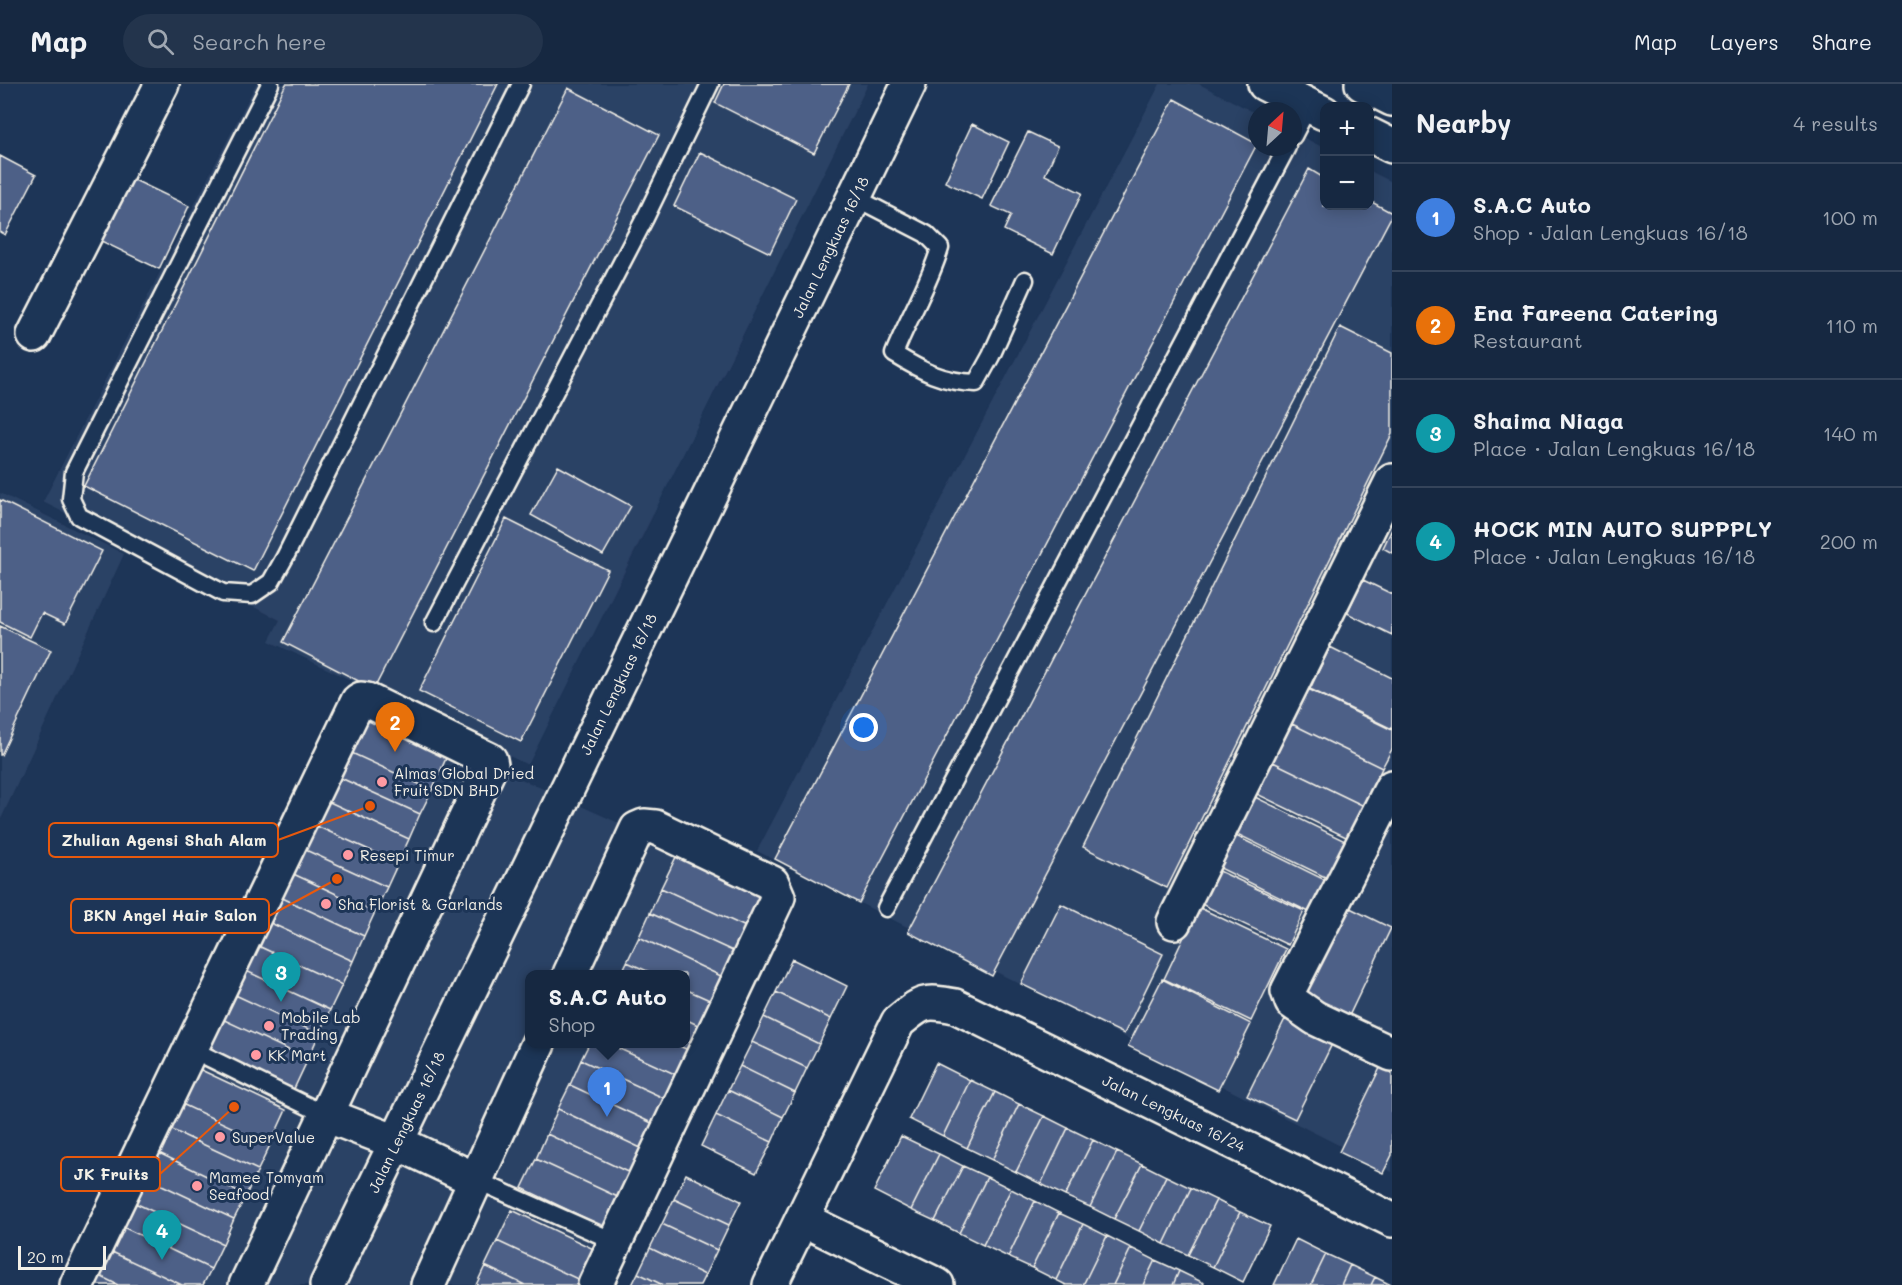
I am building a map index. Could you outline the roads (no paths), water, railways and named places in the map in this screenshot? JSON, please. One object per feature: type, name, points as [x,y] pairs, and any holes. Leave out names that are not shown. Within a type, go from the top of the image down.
[{"type":"street","points":[[34,335],[162,84]]},
{"type":"street","name":"Jalan Lengkuas 16/18","points":[[327,1285],[909,84]]},
{"type":"street","points":[[1265,84],[1317,109]]},
{"type":"street","points":[[1362,84],[1392,99]]},
{"type":"street","points":[[1374,137],[1392,146]]},
{"type":"street","points":[[1174,922],[1392,482]]},
{"type":"street","points":[[77,1285],[358,701],[367,700],[490,760],[491,765],[246,1285]]},
{"type":"street","points":[[1388,806],[1288,991],[1292,1002],[1315,1018],[1392,1054]]},
{"type":"street","points":[[572,970],[638,829],[644,826],[655,827],[772,883],[778,897],[595,1285]]},
{"type":"street","name":"Jalan Lengkuas 16/24","points":[[802,1218],[898,1022],[916,1007],[932,1002],[955,1006],[1392,1220]]},
{"type":"street","points":[[428,1285],[536,1048]]},
{"type":"street","points":[[326,1114],[396,1142],[476,1180]]},
{"type":"street","points":[[770,1285],[802,1218],[938,1285]]},
{"type":"lane","points":[[270,84],[74,472],[71,499],[79,516],[223,593],[252,595],[271,582],[285,557],[521,84]]},
{"type":"lane","points":[[434,623],[645,218],[710,84]]},
{"type":"lane","points":[[1302,126],[1317,109]]},
{"type":"lane","points":[[886,908],[1282,156]]},
{"type":"lane","points":[[854,198],[926,234],[940,248],[932,274],[894,354],[918,368],[953,382],[976,383],[991,356],[1025,280]]},
{"type":"lane","points":[[190,1049],[326,1114]]},
{"type":"lane","points":[[476,1180],[616,1242]]},
{"type":"place","name":"Ena Fareena Catering","points":[[395,752]]},
{"type":"place","name":"Almas Global Dried Fruit SDN BHD","points":[[382,782]]},
{"type":"place","name":"Zhulian Agensi Shah Alam","points":[[370,806]]},
{"type":"place","name":"Resepi Timur","points":[[348,855]]},
{"type":"place","name":"BKN Angel Hair Salon","points":[[337,879]]},
{"type":"place","name":"Sha Florist & Garlands","points":[[326,904]]},
{"type":"place","name":"Shaima Niaga","points":[[281,1002]]},
{"type":"place","name":"Mobile Lab Trading","points":[[269,1026]]},
{"type":"place","name":"KK Mart","points":[[256,1055]]},
{"type":"place","name":"JK Fruits","points":[[234,1107]]},
{"type":"place","name":"S.A.C Auto","points":[[607,1117]]},
{"type":"place","name":"SuperValue","points":[[220,1137]]},
{"type":"place","name":"Mamee Tomyam Seafood","points":[[197,1186]]},
{"type":"place","name":"HOCK MIN AUTO SUPPPLY","points":[[162,1260]]}]
